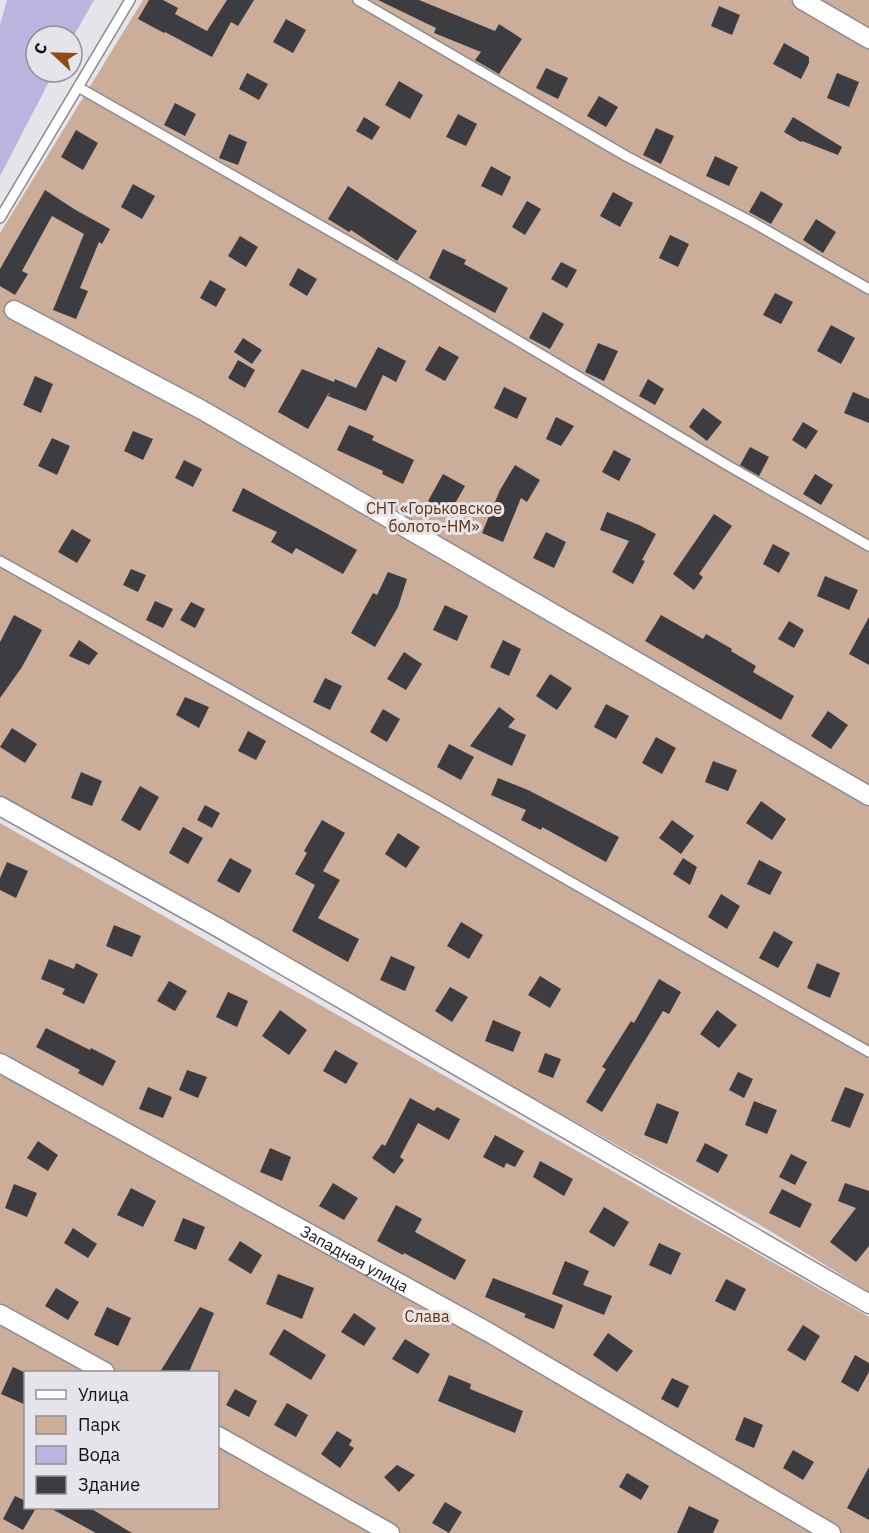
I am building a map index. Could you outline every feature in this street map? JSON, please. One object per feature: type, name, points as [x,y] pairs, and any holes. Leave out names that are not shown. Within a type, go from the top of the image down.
[{"type":"street","points":[[802,0],[869,39]]},
{"type":"street","points":[[14,310],[202,410],[869,796]]},
{"type":"street","points":[[0,806],[219,928],[869,1304]]},
{"type":"street","name":"Западная улица","points":[[0,1063],[488,1332],[831,1533]]},
{"type":"street","points":[[0,1314],[103,1371]]},
{"type":"street","points":[[219,1437],[390,1533]]},
{"type":"lane","points":[[0,218],[130,0]]},
{"type":"lane","points":[[358,0],[626,156],[752,222],[869,289]]},
{"type":"lane","points":[[78,87],[409,276],[727,465],[869,546]]},
{"type":"lane","points":[[0,561],[429,801],[869,1052]]},
{"type":"green space","name":"СНТ «Горьковское болото-НМ»","points":[[143,0],[869,0],[869,1292],[762,1226],[0,801],[0,233]]},
{"type":"green space","name":"Слава","points":[[0,823],[869,1317],[869,1533],[0,1533]]},
{"type":"water","points":[[7,0],[94,0],[80,24],[24,24],[24,84],[48,84],[0,176],[0,25]]},
{"type":"building","points":[[149,0],[163,0],[178,8],[175,14],[207,31],[227,0],[254,0],[238,26],[231,22],[212,57],[138,19]]},
{"type":"building","points":[[378,0],[419,0],[495,31],[499,24],[522,39],[499,74],[475,60],[481,52],[434,33],[436,28]]},
{"type":"building","points":[[719,6],[740,15],[732,35],[711,26]]},
{"type":"building","points":[[286,19],[306,30],[293,53],[273,42]]},
{"type":"building","points":[[784,43],[809,57],[809,63],[801,79],[773,64]]},
{"type":"building","points":[[546,68],[568,78],[558,99],[536,88]]},
{"type":"building","points":[[247,73],[268,84],[259,100],[239,89]]},
{"type":"building","points":[[837,73],[859,82],[849,107],[827,98]]},
{"type":"building","points":[[399,81],[423,95],[410,119],[385,105]]},
{"type":"building","points":[[599,96],[618,107],[606,127],[587,116]]},
{"type":"building","points":[[175,103],[196,114],[185,136],[164,125]]},
{"type":"building","points":[[458,114],[477,124],[466,146],[446,137]]},
{"type":"building","points":[[364,117],[380,127],[372,140],[356,131]]},
{"type":"building","points":[[793,117],[842,147],[838,155],[801,142],[784,132]]},
{"type":"building","points":[[656,128],[674,136],[661,164],[643,155]]},
{"type":"building","points":[[76,130],[98,143],[83,170],[61,157]]},
{"type":"building","points":[[229,134],[247,142],[238,165],[219,158]]},
{"type":"building","points":[[715,156],[738,167],[729,186],[706,176]]},
{"type":"building","points":[[491,166],[511,177],[502,196],[481,186]]},
{"type":"building","points":[[133,184],[155,196],[142,219],[121,207]]},
{"type":"building","points":[[348,186],[417,231],[397,261],[351,230],[349,232],[328,219]]},
{"type":"building","points":[[45,190],[110,229],[102,244],[99,242],[80,288],[88,291],[76,319],[53,310],[84,234],[52,216],[22,271],[28,274],[15,295],[0,286],[0,269]]},
{"type":"building","points":[[761,191],[783,204],[771,224],[749,212]]},
{"type":"building","points":[[613,192],[633,203],[620,227],[600,216]]},
{"type":"building","points":[[527,201],[541,209],[525,235],[512,227]]},
{"type":"building","points":[[816,219],[836,232],[823,253],[803,240]]},
{"type":"building","points":[[670,235],[689,244],[678,267],[659,258]]},
{"type":"building","points":[[240,236],[258,247],[246,267],[228,256]]},
{"type":"building","points":[[443,249],[466,260],[464,264],[508,288],[495,313],[429,278]]},
{"type":"building","points":[[561,262],[577,270],[567,288],[551,279]]},
{"type":"building","points":[[298,268],[317,279],[307,296],[289,285]]},
{"type":"building","points":[[210,280],[226,289],[216,307],[200,298]]},
{"type":"building","points":[[775,293],[793,302],[781,324],[763,315]]},
{"type":"building","points":[[543,312],[564,324],[550,349],[529,338]]},
{"type":"building","points":[[831,325],[855,338],[841,364],[817,351]]},
{"type":"building","points":[[243,338],[262,350],[252,364],[234,352]]},
{"type":"building","points":[[598,343],[618,351],[604,381],[585,372]]},
{"type":"building","points":[[439,346],[459,357],[445,381],[425,370]]},
{"type":"building","points":[[378,347],[406,361],[396,382],[383,375],[366,411],[328,396],[330,391],[308,429],[278,412],[302,369],[356,388]]},
{"type":"building","points":[[238,360],[255,370],[245,388],[228,378]]},
{"type":"building","points":[[35,376],[53,384],[41,413],[23,405]]},
{"type":"building","points":[[648,379],[664,389],[655,405],[639,396]]},
{"type":"building","points":[[504,387],[527,398],[517,419],[494,408]]},
{"type":"building","points":[[853,392],[869,399],[869,423],[844,413]]},
{"type":"building","points":[[703,408],[722,422],[707,441],[689,427]]},
{"type":"building","points":[[556,417],[574,426],[561,446],[546,439]]},
{"type":"building","points":[[803,422],[818,431],[806,449],[792,440]]},
{"type":"building","points":[[349,425],[374,436],[372,440],[414,460],[403,484],[382,474],[383,471],[337,450]]},
{"type":"building","points":[[133,431],[153,439],[143,460],[124,451]]},
{"type":"building","points":[[52,438],[70,446],[57,475],[38,466]]},
{"type":"building","points":[[750,447],[769,457],[759,476],[740,465]]},
{"type":"building","points":[[614,450],[631,459],[619,481],[602,472]]},
{"type":"building","points":[[184,460],[202,469],[193,487],[175,478]]},
{"type":"building","points":[[515,465],[540,480],[527,502],[521,498],[503,542],[482,533],[500,490]]},
{"type":"building","points":[[443,474],[465,486],[449,514],[428,501]]},
{"type":"building","points":[[815,474],[833,485],[821,505],[803,494]]},
{"type":"building","points":[[243,488],[357,550],[343,574],[296,548],[292,554],[271,542],[277,532],[232,511]]},
{"type":"building","points":[[607,512],[656,534],[642,560],[645,561],[633,584],[612,572],[629,541],[600,530]]},
{"type":"building","points":[[714,514],[732,526],[699,574],[703,577],[694,590],[673,574]]},
{"type":"building","points":[[72,529],[91,540],[77,563],[58,552]]},
{"type":"building","points":[[546,532],[566,542],[554,568],[533,558]]},
{"type":"building","points":[[773,544],[790,553],[779,573],[763,564]]},
{"type":"building","points":[[131,569],[146,575],[138,592],[123,585]]},
{"type":"building","points":[[388,572],[407,579],[398,607],[375,647],[351,633],[373,593],[377,595]]},
{"type":"building","points":[[825,576],[858,590],[849,610],[817,596]]},
{"type":"building","points":[[155,601],[173,609],[163,628],[146,620]]},
{"type":"building","points":[[191,602],[205,609],[195,628],[180,620]]},
{"type":"building","points":[[445,605],[468,616],[457,641],[433,630]]},
{"type":"building","points":[[14,615],[42,630],[22,667],[0,698],[0,642]]},
{"type":"building","points":[[661,615],[703,639],[706,634],[732,649],[731,651],[756,666],[753,672],[794,696],[781,720],[645,641]]},
{"type":"building","points":[[869,617],[869,665],[849,654]]},
{"type":"building","points":[[789,621],[804,630],[794,648],[778,639]]},
{"type":"building","points":[[79,640],[98,653],[89,665],[69,656]]},
{"type":"building","points":[[503,640],[521,649],[509,676],[490,667]]},
{"type":"building","points":[[404,652],[422,664],[406,690],[387,679]]},
{"type":"building","points":[[550,674],[572,688],[557,710],[536,696]]},
{"type":"building","points":[[325,678],[342,686],[330,710],[313,702]]},
{"type":"building","points":[[185,697],[209,707],[199,728],[176,715]]},
{"type":"building","points":[[606,704],[629,716],[616,739],[594,727]]},
{"type":"building","points":[[499,707],[515,719],[508,727],[526,735],[512,766],[470,746]]},
{"type":"building","points":[[383,709],[400,719],[387,742],[370,732]]},
{"type":"building","points":[[828,711],[848,725],[831,749],[811,736]]},
{"type":"building","points":[[12,728],[37,744],[25,763],[0,747]]},
{"type":"building","points":[[248,731],[266,741],[256,760],[238,751]]},
{"type":"building","points":[[656,737],[676,748],[662,774],[642,763]]},
{"type":"building","points":[[449,744],[474,757],[461,780],[437,767]]},
{"type":"building","points":[[713,761],[737,770],[728,791],[705,782]]},
{"type":"building","points":[[81,772],[102,781],[92,806],[71,798]]},
{"type":"building","points":[[498,778],[528,790],[619,837],[606,862],[542,827],[541,830],[521,820],[526,810],[491,795]]},
{"type":"building","points":[[140,786],[159,797],[140,831],[121,820]]},
{"type":"building","points":[[761,801],[786,819],[772,840],[746,823]]},
{"type":"building","points":[[205,805],[220,813],[212,828],[197,820]]},
{"type":"building","points":[[322,820],[345,833],[323,871],[340,880],[318,918],[359,939],[348,962],[292,931],[315,885],[295,874],[307,853],[304,851]]},
{"type":"building","points":[[672,820],[694,836],[681,854],[659,838]]},
{"type":"building","points":[[183,827],[203,838],[188,864],[169,853]]},
{"type":"building","points":[[398,833],[420,847],[406,868],[385,854]]},
{"type":"building","points":[[230,858],[252,870],[239,893],[217,881]]},
{"type":"building","points":[[683,858],[697,867],[690,885],[673,874]]},
{"type":"building","points":[[759,860],[782,872],[770,895],[747,884]]},
{"type":"building","points":[[7,862],[28,871],[16,898],[0,890],[0,878]]},
{"type":"building","points":[[721,894],[740,906],[727,929],[708,917]]},
{"type":"building","points":[[461,922],[483,935],[469,959],[447,946]]},
{"type":"building","points":[[114,925],[141,936],[132,957],[106,946]]},
{"type":"building","points":[[774,931],[793,942],[778,968],[759,958]]},
{"type":"building","points":[[391,956],[415,967],[405,991],[380,980]]},
{"type":"building","points":[[49,959],[74,969],[76,963],[98,974],[84,1004],[62,994],[65,989],[41,979]]},
{"type":"building","points":[[817,963],[840,973],[830,998],[807,988]]},
{"type":"building","points":[[540,976],[561,989],[550,1008],[528,995]]},
{"type":"building","points":[[659,979],[681,992],[669,1014],[663,1011],[602,1112],[586,1102],[606,1069],[602,1067],[631,1021],[634,1023]]},
{"type":"building","points":[[169,981],[187,991],[175,1011],[157,1001]]},
{"type":"building","points":[[450,987],[468,997],[452,1022],[435,1011]]},
{"type":"building","points":[[228,992],[248,1001],[237,1027],[216,1017]]},
{"type":"building","points":[[280,1010],[307,1030],[289,1055],[262,1036]]},
{"type":"building","points":[[717,1010],[737,1025],[719,1048],[700,1034]]},
{"type":"building","points":[[493,1020],[521,1032],[513,1052],[485,1041]]},
{"type":"building","points":[[46,1028],[116,1061],[103,1086],[78,1073],[80,1070],[36,1047]]},
{"type":"building","points":[[335,1050],[358,1063],[346,1084],[323,1071]]},
{"type":"building","points":[[545,1053],[561,1059],[553,1078],[538,1072]]},
{"type":"building","points":[[187,1070],[207,1077],[198,1098],[179,1090]]},
{"type":"building","points":[[738,1072],[753,1079],[744,1098],[729,1090]]},
{"type":"building","points":[[148,1087],[172,1097],[163,1118],[139,1109]]},
{"type":"building","points":[[845,1087],[864,1094],[850,1128],[831,1121]]},
{"type":"building","points":[[410,1098],[434,1111],[437,1107],[460,1119],[449,1140],[418,1123],[400,1157],[404,1160],[394,1174],[372,1158],[382,1144],[385,1146]]},
{"type":"building","points":[[754,1101],[777,1110],[767,1134],[745,1125]]},
{"type":"building","points":[[657,1103],[679,1112],[667,1144],[644,1135]]},
{"type":"building","points":[[495,1135],[524,1151],[515,1167],[506,1163],[504,1168],[483,1157]]},
{"type":"building","points":[[38,1141],[58,1155],[48,1171],[27,1158]]},
{"type":"building","points":[[705,1143],[728,1155],[718,1173],[696,1161]]},
{"type":"building","points":[[270,1148],[291,1157],[282,1181],[260,1172]]},
{"type":"building","points":[[791,1154],[807,1162],[795,1185],[779,1177]]},
{"type":"building","points":[[540,1161],[573,1179],[564,1196],[533,1177]]},
{"type":"building","points":[[333,1183],[358,1198],[344,1220],[319,1206]]},
{"type":"building","points":[[845,1183],[869,1191],[869,1246],[856,1262],[830,1242],[856,1208],[838,1201]]},
{"type":"building","points":[[14,1184],[37,1193],[27,1217],[5,1208]]},
{"type":"building","points":[[131,1188],[156,1201],[143,1227],[117,1215]]},
{"type":"building","points":[[782,1189],[812,1204],[800,1228],[769,1213]]},
{"type":"building","points":[[396,1205],[422,1219],[415,1232],[466,1260],[455,1280],[377,1241]]},
{"type":"building","points":[[604,1207],[629,1222],[614,1247],[589,1232]]},
{"type":"building","points":[[183,1218],[205,1227],[196,1250],[174,1241]]},
{"type":"building","points":[[73,1228],[97,1244],[88,1258],[64,1243]]},
{"type":"building","points":[[240,1241],[262,1255],[251,1274],[228,1260]]},
{"type":"building","points":[[659,1243],[681,1253],[671,1275],[649,1265]]},
{"type":"building","points":[[565,1261],[589,1271],[583,1285],[612,1296],[604,1315],[552,1294]]},
{"type":"building","points":[[278,1274],[314,1288],[302,1319],[266,1304]]},
{"type":"building","points":[[493,1278],[563,1305],[554,1329],[524,1317],[526,1314],[485,1297]]},
{"type":"building","points":[[726,1279],[746,1289],[735,1311],[715,1301]]},
{"type":"building","points":[[56,1288],[79,1302],[68,1320],[45,1306]]},
{"type":"building","points":[[107,1307],[131,1318],[118,1346],[94,1335]]},
{"type":"building","points":[[200,1307],[214,1313],[189,1371],[161,1371]]},
{"type":"building","points":[[354,1313],[376,1328],[364,1346],[341,1332]]},
{"type":"building","points":[[803,1325],[820,1336],[805,1361],[787,1350]]},
{"type":"building","points":[[284,1329],[326,1355],[311,1380],[269,1354]]},
{"type":"building","points":[[608,1333],[633,1351],[617,1372],[593,1355]]},
{"type":"building","points":[[405,1339],[430,1354],[418,1374],[392,1359]]},
{"type":"building","points":[[855,1355],[869,1363],[869,1372],[858,1392],[841,1382]]},
{"type":"building","points":[[13,1367],[24,1372],[24,1404],[1,1394]]},
{"type":"building","points":[[449,1375],[471,1384],[470,1389],[523,1411],[515,1433],[438,1401]]},
{"type":"building","points":[[672,1378],[689,1386],[678,1408],[661,1399]]},
{"type":"building","points":[[235,1389],[257,1401],[249,1417],[226,1405]]},
{"type":"building","points":[[287,1403],[308,1415],[296,1437],[274,1425]]},
{"type":"building","points":[[744,1417],[763,1425],[754,1448],[735,1440]]},
{"type":"building","points":[[337,1431],[352,1440],[349,1445],[354,1448],[340,1468],[321,1454]]},
{"type":"building","points":[[793,1450],[814,1462],[803,1480],[783,1468]]},
{"type":"building","points":[[397,1465],[415,1475],[399,1492],[384,1477]]},
{"type":"building","points":[[869,1467],[869,1520],[847,1508]]},
{"type":"building","points":[[627,1473],[649,1486],[641,1500],[619,1487]]},
{"type":"building","points":[[15,1496],[24,1500],[24,1509],[35,1509],[23,1530],[3,1519]]},
{"type":"building","points":[[445,1502],[462,1512],[449,1533],[432,1523]]},
{"type":"building","points":[[689,1506],[719,1520],[713,1533],[677,1533]]},
{"type":"building","points":[[52,1509],[92,1509],[132,1533],[96,1533]]}]
